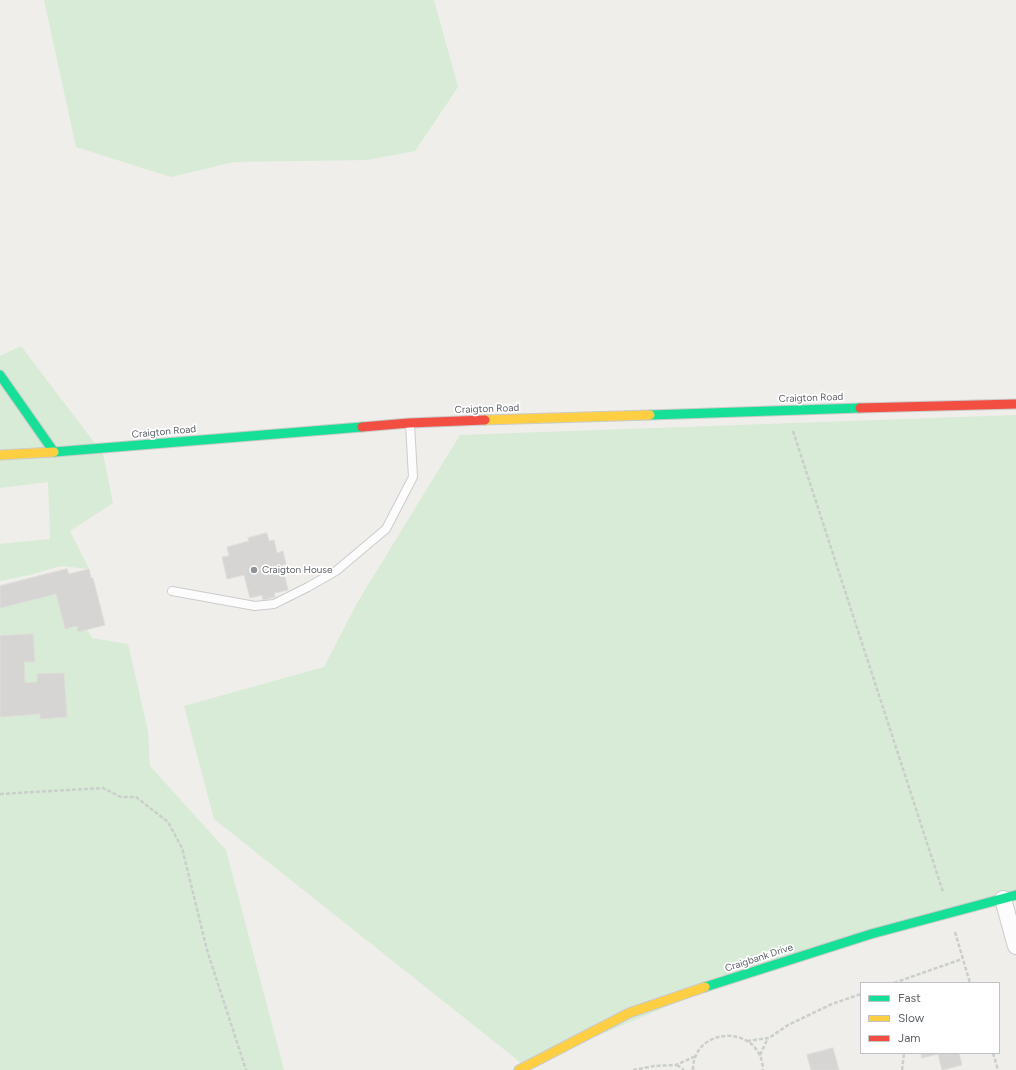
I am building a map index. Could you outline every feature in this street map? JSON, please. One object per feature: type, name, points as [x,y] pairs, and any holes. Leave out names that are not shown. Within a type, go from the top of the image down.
[{"type":"street","points":[[0,375],[54,452]]},
{"type":"street","name":"Craigton Road","points":[[0,455],[54,452],[410,423],[786,410],[1016,404]]},
{"type":"street","points":[[1009,897],[1016,946]]},
{"type":"street","name":"Craigbank Drive","points":[[518,1070],[630,1013],[750,972],[871,934],[1009,897]]},
{"type":"lane","points":[[172,590],[255,606],[274,604],[336,571],[386,529],[413,477],[410,423]]},
{"type":"path","points":[[786,410],[950,913],[970,982]]},
{"type":"path","points":[[0,794],[103,788],[121,797],[136,797],[168,822],[182,848],[207,950],[246,1070]]},
{"type":"path","points":[[897,982],[962,959]]},
{"type":"path","points":[[747,1041],[769,1038],[788,1025],[832,1004],[860,996]]},
{"type":"path","points":[[694,1070],[696,1056],[702,1047],[709,1040],[719,1036],[728,1035],[738,1036],[754,1047],[760,1055],[763,1070]]},
{"type":"path","points":[[760,1055],[769,1038]]},
{"type":"path","points":[[902,1070],[904,1054]]},
{"type":"path","points":[[993,1054],[998,1070]]},
{"type":"path","points":[[633,1070],[654,1066],[676,1065],[696,1056]]},
{"type":"path","points":[[676,1065],[684,1070]]},
{"type":"green space","points":[[44,0],[434,0],[458,87],[415,151],[367,160],[234,162],[171,177],[76,147]]},
{"type":"green space","points":[[21,346],[103,454],[113,503],[70,531],[89,569],[61,566],[0,581],[0,544],[50,539],[48,482],[0,488],[0,356]]},
{"type":"green space","points":[[1016,415],[1016,895],[750,972],[525,1066],[214,819],[184,706],[324,667],[357,603],[460,435]]},
{"type":"green space","points":[[56,594],[65,629],[77,626],[78,632],[87,629],[92,638],[128,644],[148,731],[150,766],[226,850],[284,1070],[0,1070],[0,608]]},
{"type":"building","name":"Craigton House","points":[[267,533],[269,541],[274,540],[277,553],[283,551],[286,564],[282,565],[288,590],[274,593],[275,597],[263,600],[262,595],[250,598],[244,575],[227,579],[222,557],[229,556],[227,547],[249,541],[248,538]]},
{"type":"building","points":[[67,569],[69,574],[89,569],[91,578],[93,578],[105,625],[78,632],[77,626],[65,629],[56,594],[0,608],[0,586]]},
{"type":"building","points":[[33,634],[35,662],[24,662],[25,683],[37,682],[37,674],[64,673],[67,717],[40,719],[40,714],[0,717],[0,636]]},
{"type":"building","points":[[833,1048],[839,1070],[811,1070],[807,1055]]},
{"type":"building","points":[[921,1054],[938,1054],[922,1058]]},
{"type":"building","points":[[938,1054],[959,1054],[962,1065],[942,1070]]},
{"type":"traffic: fast","points":[[0,375],[54,452],[362,427]]},
{"type":"traffic: fast","points":[[650,415],[860,408]]},
{"type":"traffic: fast","points":[[705,987],[871,934],[1016,895]]},
{"type":"traffic: slow","points":[[485,420],[650,415]]},
{"type":"traffic: slow","points":[[0,455],[54,452]]},
{"type":"traffic: slow","points":[[519,1070],[629,1013],[705,987]]},
{"type":"traffic: jam","points":[[860,408],[1016,404]]},
{"type":"traffic: jam","points":[[362,427],[409,423],[485,420]]},
{"type":"place","name":"Craigton House","points":[[254,570]]}]
